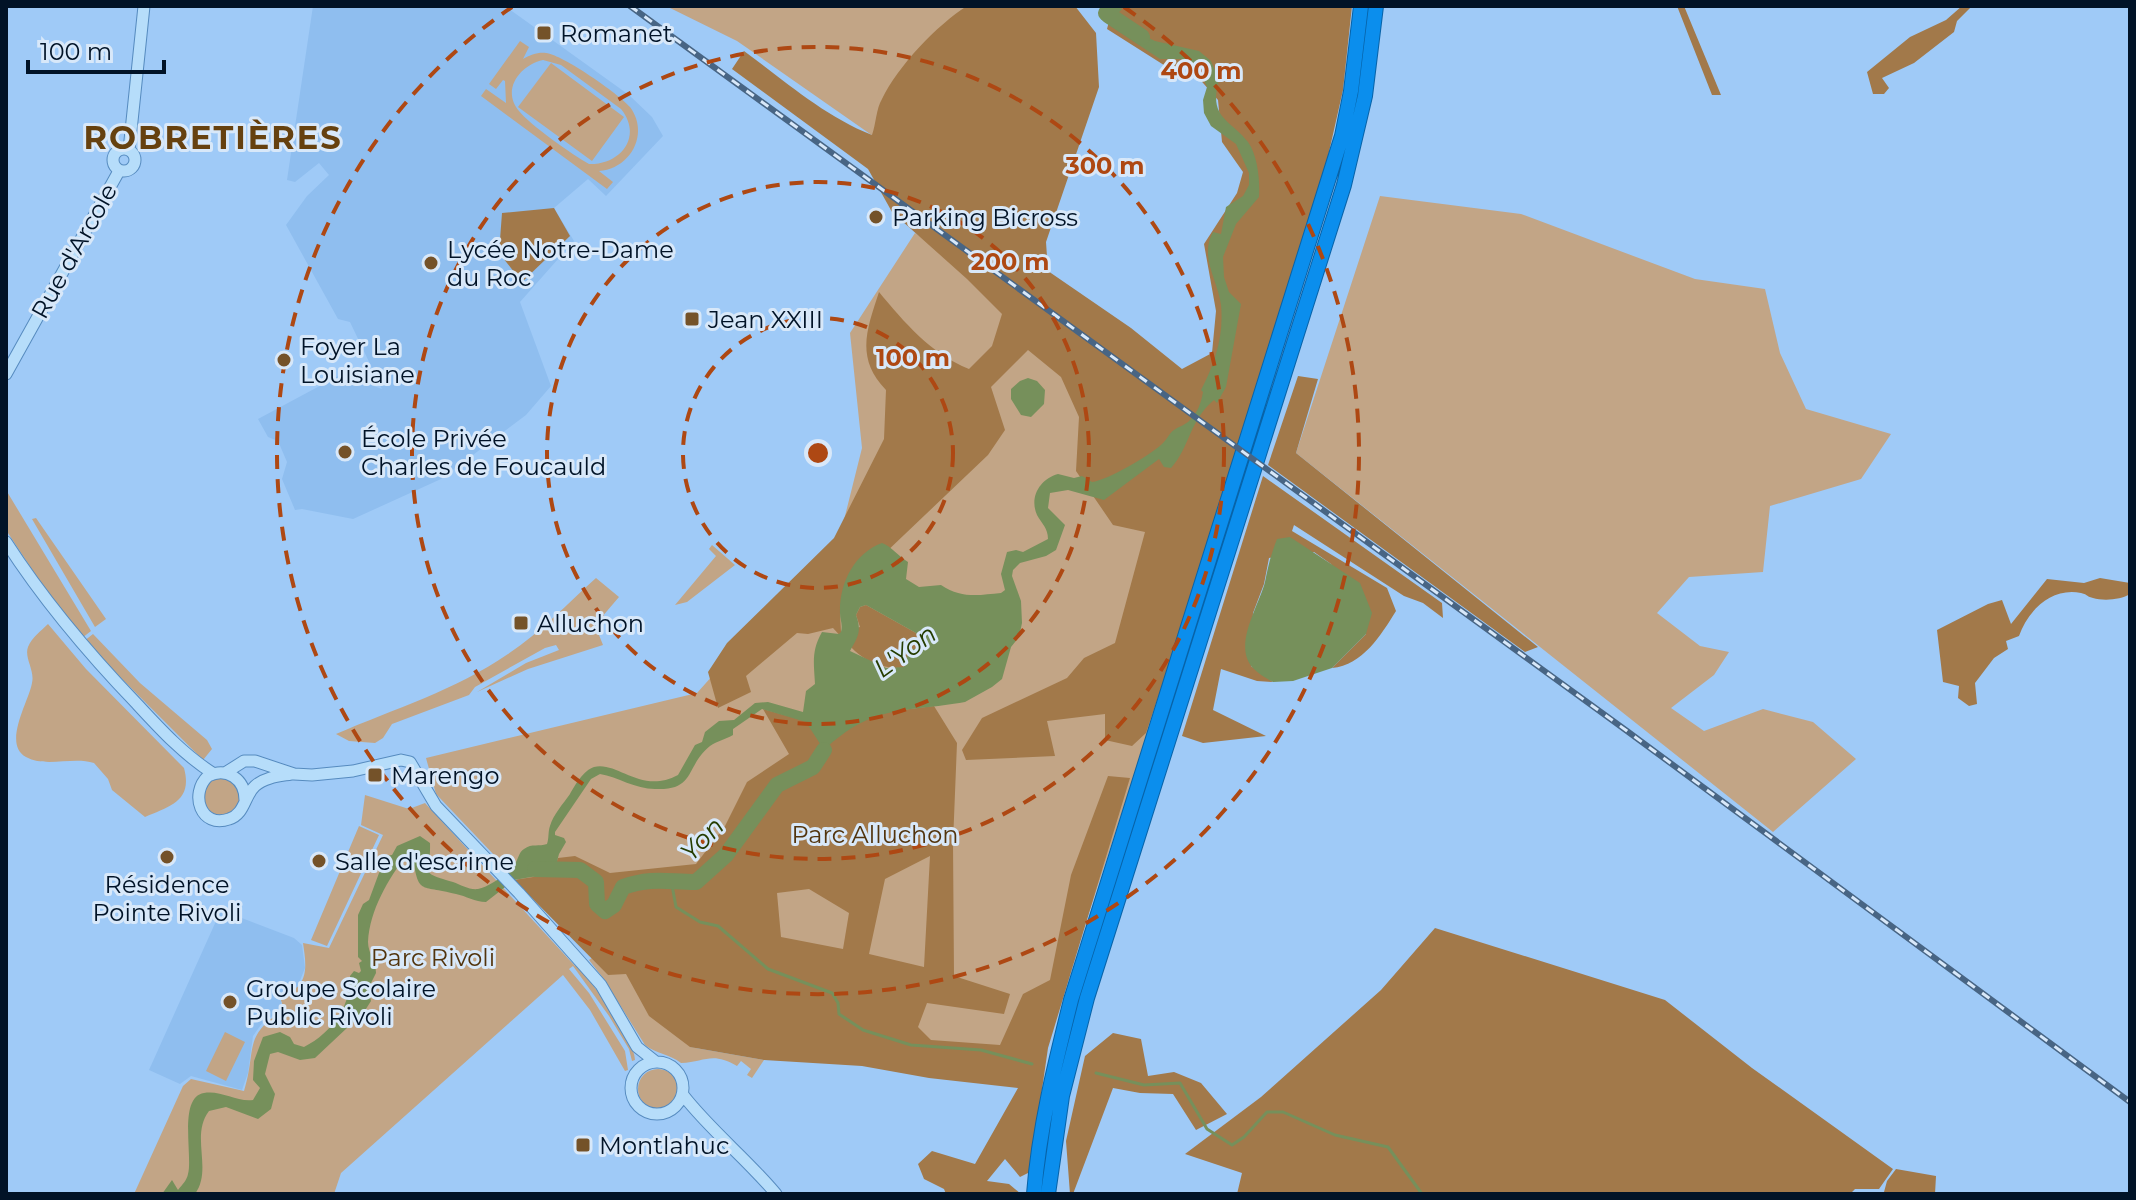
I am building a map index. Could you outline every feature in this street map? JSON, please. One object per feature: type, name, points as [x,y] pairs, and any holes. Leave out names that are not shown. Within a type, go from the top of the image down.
[{"type":"highway","points":[[1034,1194],[1051,1080],[1071,1000],[1342,136],[1361,6]]},
{"type":"highway","points":[[1048,1194],[1062,1096],[1087,998],[1344,185],[1365,96],[1376,6]]},
{"type":"main road","name":"Rue d'Arcole","points":[[6,374],[119,171],[113,157],[119,150],[129,150],[144,6]]},
{"type":"main road","points":[[6,542],[79,643],[188,757],[238,780],[243,786],[245,800]]},
{"type":"main road","points":[[188,757],[199,786],[197,801],[200,809],[213,819],[225,820],[236,816],[256,785],[273,777],[353,771],[401,760],[410,762],[436,806],[601,985],[637,1047],[656,1062]]},
{"type":"main road","points":[[199,786],[244,761],[255,761],[294,774]]},
{"type":"main road","points":[[637,1047],[637,1072],[631,1090],[635,1103],[653,1115],[673,1110],[697,1115]]},
{"type":"main road","points":[[637,1072],[647,1064],[656,1062],[677,1070],[683,1082],[683,1095],[673,1110]]},
{"type":"main road","points":[[683,1095],[697,1115],[738,1150],[776,1194]]},
{"type":"shaded area","name":"Lycée Notre-Dame du Roc","points":[[313,6],[505,6],[629,95],[652,117],[663,136],[606,196],[588,179],[554,208],[574,241],[520,302],[551,386],[526,415],[441,479],[353,519],[295,510],[282,479],[287,462],[278,441],[268,437],[258,419],[342,374],[382,389],[350,322],[338,319],[286,225],[307,196],[329,175],[319,163],[295,182],[287,180]]},
{"type":"shaded area","points":[[1101,6],[1124,6],[1114,12],[1118,23],[1155,41],[1199,51],[1211,61],[1219,80],[1216,102],[1219,110],[1248,142],[1258,169],[1259,197],[1236,224],[1223,257],[1229,292],[1241,304],[1226,387],[1217,403],[1214,400],[1199,417],[1171,468],[1164,467],[1159,459],[1104,500],[1068,490],[1050,493],[1048,508],[1065,525],[1056,550],[1020,563],[1013,570],[1012,576],[1021,601],[1019,637],[1011,647],[1002,679],[965,702],[890,712],[875,717],[842,735],[824,750],[806,722],[762,709],[733,729],[733,735],[710,746],[684,782],[677,786],[648,788],[600,774],[591,779],[555,832],[566,842],[554,873],[514,880],[486,902],[423,886],[417,877],[412,853],[407,854],[387,885],[372,918],[368,942],[376,973],[368,989],[371,1001],[364,1012],[315,1058],[300,1060],[278,1052],[270,1054],[265,1074],[275,1094],[271,1109],[258,1119],[226,1107],[209,1111],[201,1131],[202,1174],[195,1194],[162,1194],[172,1180],[178,1190],[187,1176],[189,1116],[196,1097],[210,1093],[253,1100],[260,1088],[253,1080],[254,1061],[263,1037],[280,1032],[290,1037],[294,1044],[304,1047],[323,1034],[338,1018],[347,998],[350,976],[354,971],[361,971],[358,915],[389,859],[385,856],[392,855],[397,846],[420,836],[430,843],[428,867],[431,874],[471,889],[487,886],[511,869],[524,849],[547,844],[553,818],[580,778],[590,769],[603,766],[641,780],[665,780],[678,775],[695,745],[702,742],[705,732],[719,721],[734,720],[755,703],[768,702],[803,712],[806,691],[815,684],[814,658],[818,639],[822,632],[841,632],[840,602],[845,581],[856,562],[872,548],[882,543],[908,562],[906,579],[919,587],[941,585],[971,595],[1001,593],[1005,590],[1001,574],[1007,552],[1023,552],[1048,539],[1034,502],[1041,484],[1058,474],[1074,478],[1082,476],[1092,482],[1108,477],[1148,455],[1172,431],[1193,417],[1200,404],[1201,390],[1214,359],[1221,328],[1221,305],[1209,259],[1209,241],[1213,232],[1221,234],[1226,207],[1243,196],[1249,185],[1249,173],[1236,144],[1211,126],[1204,113],[1203,100],[1207,87],[1198,66],[1180,59],[1160,59],[1101,19]],"holes":[[[866,605],[916,633],[922,640],[919,648],[909,650],[904,667],[886,668],[850,651],[858,634],[856,615],[860,607]]]},
{"type":"shaded area","points":[[1028,378],[1037,381],[1045,390],[1044,404],[1031,417],[1021,415],[1011,399],[1011,389]]},
{"type":"shaded area","points":[[1290,537],[1360,583],[1372,613],[1366,634],[1332,668],[1293,681],[1273,682],[1252,667],[1247,658],[1246,636],[1277,539]]},
{"type":"shaded area","name":"Groupe Scolaire Public Rivoli","points":[[221,910],[294,938],[302,945],[305,968],[297,988],[279,995],[283,1009],[263,1022],[253,1036],[248,1073],[242,1090],[191,1076],[180,1084],[149,1070]]},
{"type":"green space","points":[[666,6],[967,6],[873,136],[737,41]]},
{"type":"green space","points":[[967,6],[1075,6],[1096,33],[1099,87],[1046,242],[1048,271],[1131,328],[1182,369],[1212,353],[1216,311],[1204,244],[1237,193],[1243,172],[1222,142],[1218,100],[1189,67],[1167,67],[1107,29],[1113,6],[1352,6],[1343,90],[1324,174],[1237,462],[1146,733],[1132,746],[1105,740],[1105,714],[1047,721],[1055,756],[966,760],[962,750],[982,718],[1067,678],[1084,658],[1115,643],[1145,532],[1113,525],[1076,471],[1079,417],[1061,377],[1028,350],[991,387],[1005,430],[988,455],[883,555],[840,612],[841,632],[860,627],[856,615],[860,607],[866,605],[916,633],[919,648],[904,668],[881,666],[863,657],[833,628],[808,634],[797,633],[746,676],[751,692],[718,708],[708,672],[727,643],[834,538],[884,439],[886,390],[870,366],[866,343],[879,292],[930,346],[969,369],[992,346],[1002,314],[892,212],[868,169],[732,69],[744,51],[821,108],[872,135],[880,103],[898,73],[931,35]]},
{"type":"green space","points":[[1677,6],[1684,6],[1721,95],[1712,95]]},
{"type":"green space","points":[[1962,6],[1972,6],[1957,21],[1954,32],[1914,63],[1882,78],[1889,88],[1884,94],[1873,94],[1867,72],[1910,37],[1946,20]]},
{"type":"green space","points":[[520,41],[529,47],[523,59],[540,53],[554,55],[615,93],[630,107],[638,128],[634,148],[620,164],[599,171],[613,182],[607,189],[481,96],[486,89],[506,103],[505,81],[496,89],[489,84]],"holes":[[[543,60],[561,65],[621,109],[627,119],[629,139],[611,160],[589,164],[532,124],[514,103],[513,87],[527,67]]]},
{"type":"green space","points":[[551,63],[624,117],[592,161],[518,107]]},
{"type":"green space","points":[[1380,196],[1521,214],[1695,279],[1765,289],[1780,353],[1806,409],[1891,434],[1861,479],[1770,506],[1763,572],[1689,577],[1657,613],[1700,646],[1729,652],[1714,675],[1671,708],[1704,731],[1763,709],[1813,722],[1856,759],[1773,832],[1296,453]]},
{"type":"green space","points":[[554,208],[570,236],[522,282],[499,253],[502,213]]},
{"type":"green space","name":"Parc Alluchon","points":[[915,233],[1237,462],[1034,1080],[690,1047],[764,1060],[752,1078],[747,1075],[751,1069],[741,1061],[737,1066],[715,1058],[681,1063],[645,1045],[589,960],[592,958],[436,794],[426,758],[697,693],[841,532],[862,448],[850,333]]},
{"type":"green space","points":[[1298,376],[1318,379],[1296,453],[1538,647],[1525,652],[1268,465]]},
{"type":"green space","points":[[1263,476],[1442,603],[1443,618],[1294,525],[1292,531],[1387,588],[1396,611],[1362,655],[1343,666],[1332,668],[1366,634],[1331,564],[1314,552],[1269,558],[1264,584],[1253,613],[1251,666],[1273,682],[1257,681],[1221,669],[1213,710],[1266,736],[1203,743],[1182,736]]},
{"type":"green space","points":[[6,490],[91,631],[82,638],[54,603],[6,530]]},
{"type":"green space","points":[[36,518],[106,619],[95,627],[32,519]]},
{"type":"green space","points":[[712,545],[735,565],[687,602],[675,605],[716,556],[709,549]]},
{"type":"green space","points":[[596,578],[619,597],[595,625],[603,645],[528,669],[477,692],[526,663],[559,650],[556,645],[545,648],[475,687],[469,695],[392,724],[383,738],[375,743],[349,741],[336,734],[446,689],[488,667],[554,618]]},
{"type":"green space","points":[[2100,578],[2130,583],[2130,594],[2117,599],[2102,599],[2070,592],[2042,602],[2028,617],[2019,636],[2006,641],[2008,649],[1994,658],[1975,683],[1977,704],[1969,706],[1958,698],[1959,686],[1943,682],[1937,630],[2002,600],[2011,624],[2047,579],[2084,583]]},
{"type":"green space","points":[[48,624],[86,669],[184,768],[185,788],[177,801],[145,817],[112,790],[108,779],[94,763],[42,762],[19,751],[16,742],[19,722],[33,678],[28,647]]},
{"type":"green space","points":[[93,634],[140,683],[207,740],[212,749],[203,760],[84,641]]},
{"type":"green space","points":[[934,706],[957,743],[953,843],[954,976],[1010,994],[1004,1014],[927,1003],[918,1027],[931,1040],[1000,1045],[1023,994],[1050,980],[1071,875],[1108,776],[1130,778],[1048,1048],[1030,1172],[1020,1177],[1005,1159],[987,1181],[1009,1184],[1021,1194],[946,1194],[944,1189],[924,1179],[918,1164],[932,1151],[975,1164],[1018,1088],[929,1078],[862,1066],[764,1060],[690,1047],[649,1016],[626,974],[608,975],[514,880],[552,874],[558,858],[575,856],[610,873],[696,864],[725,826],[747,782],[789,754],[763,709],[834,729],[885,712]],"holes":[[[930,856],[924,967],[869,954],[885,879]],[[809,889],[849,913],[843,949],[781,937],[777,893]]]},
{"type":"green space","points":[[221,777],[235,782],[240,796],[235,810],[221,815],[207,810],[202,796],[207,782]]},
{"type":"green space","name":"Parc Rivoli","points":[[365,795],[409,809],[425,803],[575,966],[578,965],[628,1038],[635,1060],[632,1061],[629,1049],[609,1016],[573,966],[569,969],[589,993],[625,1051],[628,1070],[625,1071],[590,1010],[563,975],[341,1173],[334,1194],[134,1194],[183,1086],[191,1079],[244,1091],[256,1036],[284,1010],[280,997],[296,988],[304,976],[303,943],[329,948],[383,835],[361,825]]},
{"type":"green space","points":[[359,826],[379,835],[327,946],[311,940]]},
{"type":"green space","points":[[1435,928],[1665,1000],[1752,1068],[1893,1169],[1879,1189],[1855,1189],[1850,1194],[1237,1194],[1242,1173],[1185,1154],[1261,1097],[1381,990]]},
{"type":"green space","points":[[225,1032],[245,1042],[226,1081],[206,1071]]},
{"type":"green space","points":[[1113,1033],[1141,1039],[1148,1076],[1174,1072],[1201,1083],[1227,1114],[1196,1130],[1173,1094],[1113,1088],[1073,1194],[1070,1194],[1066,1141],[1085,1056]]},
{"type":"green space","points":[[658,1069],[672,1075],[678,1089],[672,1103],[658,1109],[644,1103],[638,1089],[644,1075]]},
{"type":"green space","points":[[1896,1169],[1936,1176],[1935,1194],[1878,1194],[1884,1192],[1887,1181]]},
{"type":"waterway","name":"L'Yon","points":[[1114,6],[1106,13],[1142,37]]},
{"type":"waterway","name":"Yon","points":[[535,869],[580,870],[596,882],[597,904],[605,911],[614,905],[623,887],[651,881],[696,882],[726,855],[777,785],[813,767],[824,750]]},
{"type":"waterway","points":[[671,880],[676,907],[700,922],[718,926],[768,969],[832,993],[838,1003],[839,1014],[863,1030],[911,1045],[981,1050],[1032,1064]]},
{"type":"waterway","points":[[1096,1073],[1144,1085],[1180,1083],[1207,1129],[1232,1145],[1244,1137],[1267,1112],[1283,1112],[1335,1135],[1388,1147],[1422,1194]]},
{"type":"railway","points":[[630,6],[1627,731],[2130,1102]]},
{"type":"place","name":"Romanet","points":[[544,33]]},
{"type":"place","name":"Parking Bicross","points":[[876,217]]},
{"type":"place","name":"Lycée Notre-Dame du Roc","points":[[431,263]]},
{"type":"place","name":"Jean XXIII","points":[[692,319]]},
{"type":"place","name":"Foyer La Louisiane","points":[[284,360]]},
{"type":"place","name":"École Privée Charles de Foucauld","points":[[345,452]]},
{"type":"place","name":"Alluchon","points":[[521,623]]},
{"type":"place","name":"Marengo","points":[[375,775]]},
{"type":"place","name":"Résidence Pointe Rivoli","points":[[167,857]]},
{"type":"place","name":"Salle d'escrime","points":[[319,861]]},
{"type":"place","name":"Groupe Scolaire Public Rivoli","points":[[230,1002]]},
{"type":"place","name":"Montlahuc","points":[[583,1145]]},
{"type":"district","name":"ROBRETIÈRES","points":[[213,137]]}]
